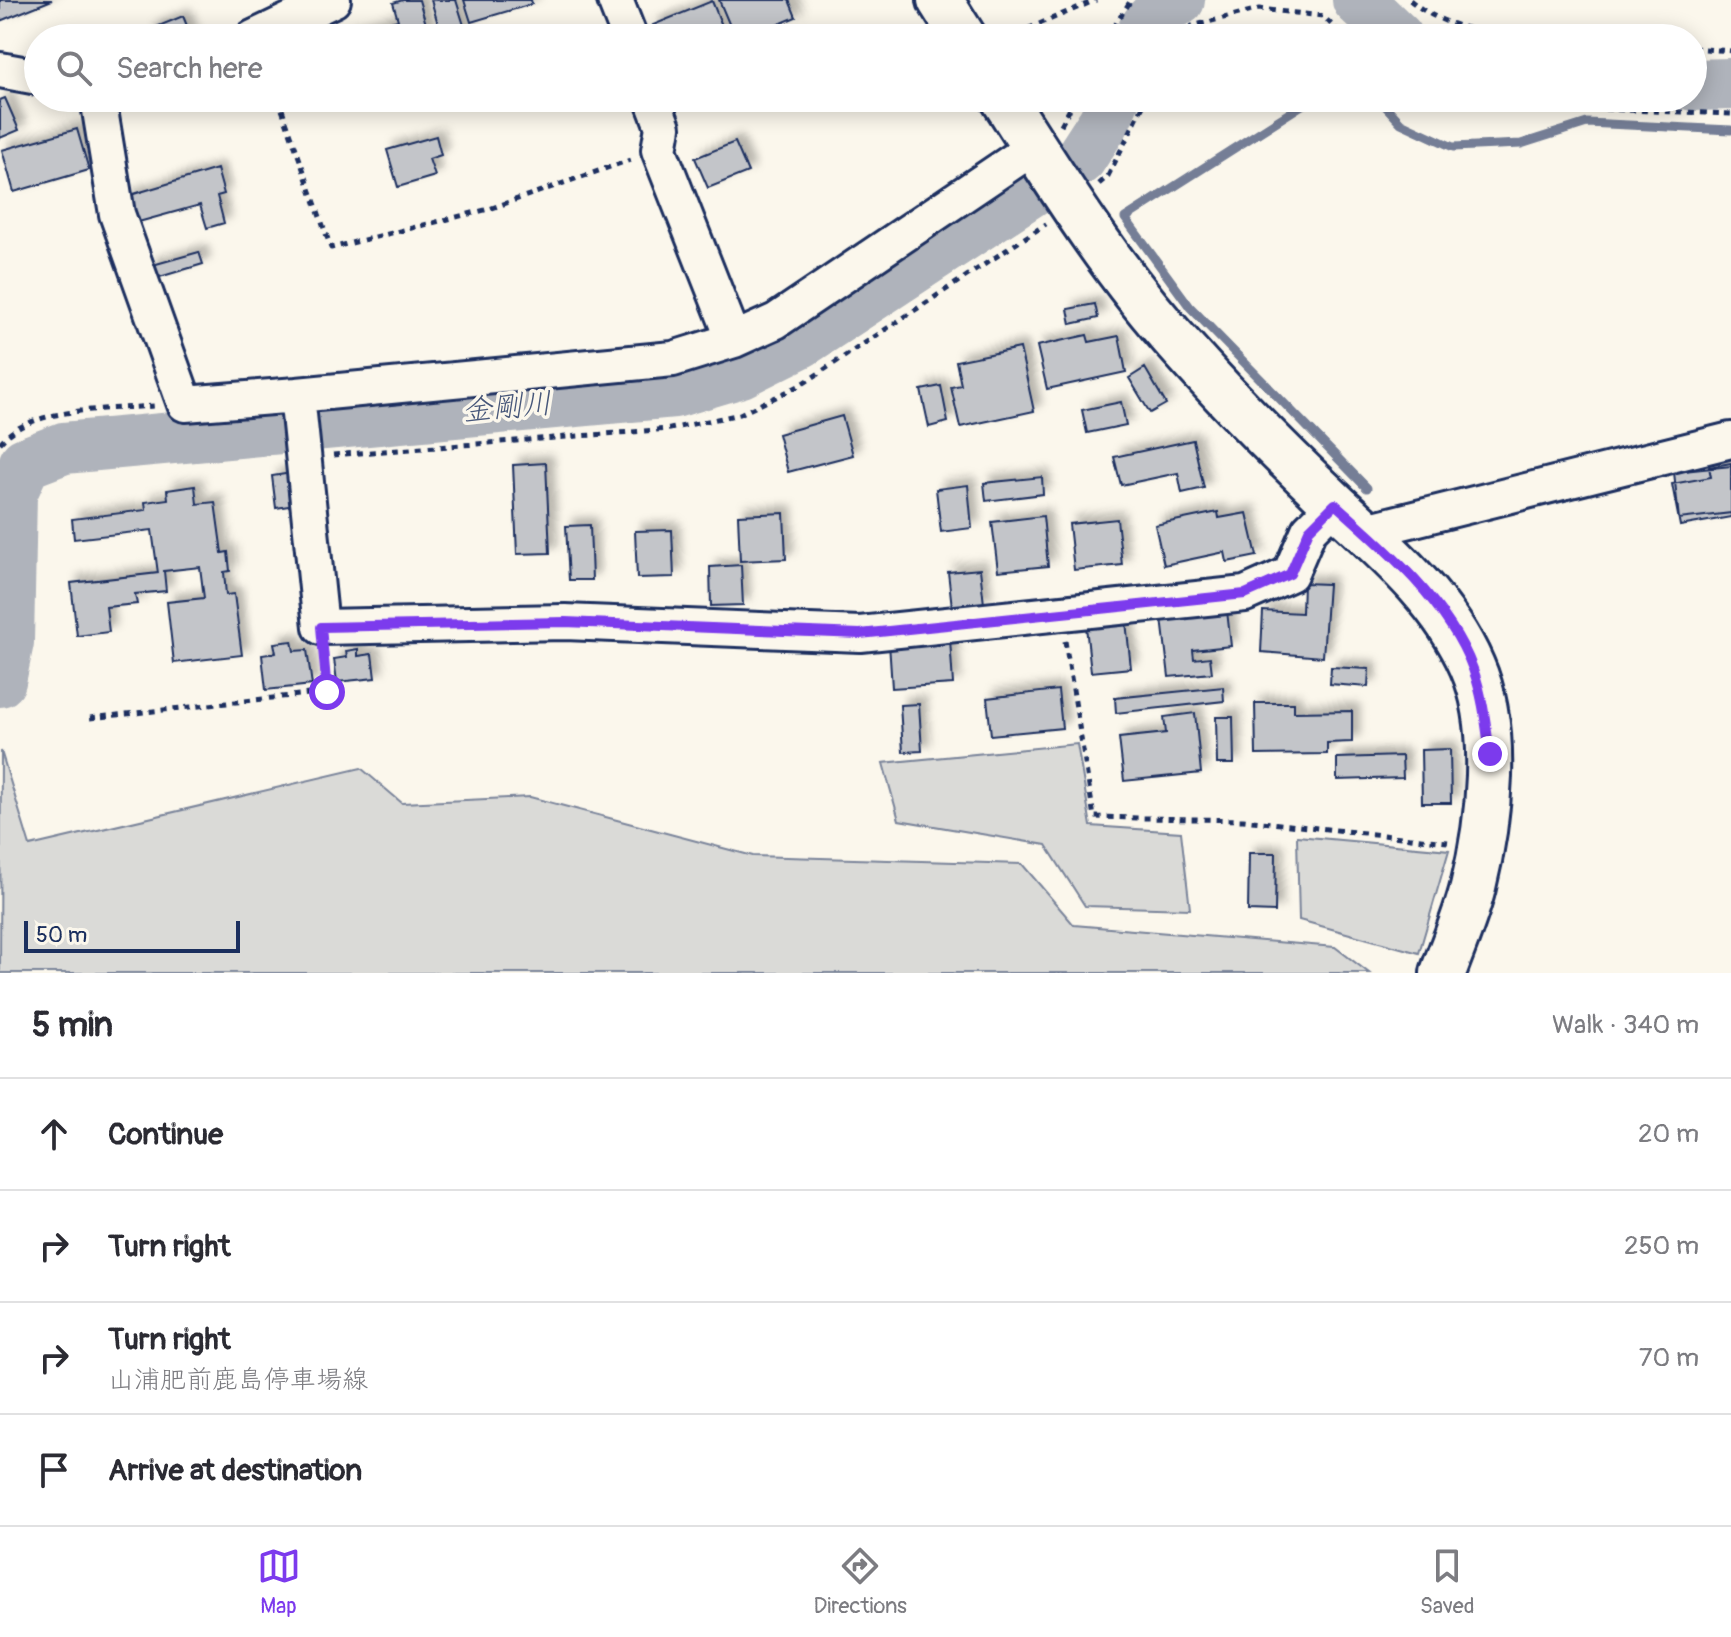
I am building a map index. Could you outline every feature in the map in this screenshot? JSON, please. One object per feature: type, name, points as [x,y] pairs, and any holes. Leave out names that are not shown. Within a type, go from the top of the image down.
[{"type":"main road","points":[[940,0],[955,24]]},
{"type":"main road","points":[[1012,112],[1073,207],[1141,301],[1182,349],[1414,580],[1447,623],[1472,667],[1483,705],[1490,754],[1473,888],[1443,973]]},
{"type":"street","points":[[282,24],[333,0]]},
{"type":"street","points":[[615,0],[624,24]]},
{"type":"street","points":[[0,70],[24,74]]},
{"type":"street","points":[[100,112],[117,214],[185,404],[673,359],[734,340],[776,321],[1034,147]]},
{"type":"street","points":[[657,112],[663,127],[659,150],[734,340]]},
{"type":"street","points":[[297,395],[321,627],[565,622],[860,634],[1245,594],[1290,574],[1309,530],[1350,517],[1731,440]]},
{"type":"path","points":[[1039,24],[1096,0]]},
{"type":"path","points":[[1116,24],[1131,0]]},
{"type":"path","points":[[1410,0],[1426,14],[1454,24]]},
{"type":"path","points":[[1200,24],[1259,9],[1323,16],[1331,24]]},
{"type":"path","points":[[1707,49],[1731,51]]},
{"type":"path","points":[[283,112],[331,248],[489,209],[659,150]]},
{"type":"path","points":[[1073,207],[1108,176],[1140,112]]},
{"type":"path","points":[[1680,112],[1731,114]]},
{"type":"path","points":[[0,443],[9,432],[51,415],[185,404]]},
{"type":"path","points":[[1060,612],[1094,817],[1243,820],[1480,846]]},
{"type":"path","points":[[90,718],[327,692],[321,627]]},
{"type":"shaded area","points":[[1077,744],[1091,826],[1181,832],[1190,909],[1085,906],[1046,845],[899,820],[883,763]]},
{"type":"shaded area","points":[[1,751],[30,846],[361,768],[402,803],[530,797],[753,856],[1022,864],[1074,925],[1335,947],[1369,973],[0,973]]},
{"type":"shaded area","points":[[1297,836],[1449,850],[1419,953],[1299,920]]},
{"type":"building","points":[[0,0],[52,0],[0,21]]},
{"type":"building","points":[[419,0],[426,24],[383,24],[398,20],[393,3]]},
{"type":"building","points":[[431,0],[456,0],[464,24],[438,24]]},
{"type":"building","points":[[464,0],[531,0],[532,4],[471,22]]},
{"type":"building","points":[[719,0],[789,0],[796,17],[779,24],[729,24]]},
{"type":"building","points":[[712,1],[721,24],[655,24]]},
{"type":"building","points":[[183,16],[186,24],[164,24]]},
{"type":"building","points":[[5,98],[19,130],[0,138],[0,100]]},
{"type":"building","points":[[77,129],[89,170],[14,192],[2,150]]},
{"type":"building","points":[[436,136],[441,155],[429,159],[435,176],[398,187],[387,150]]},
{"type":"building","points":[[735,142],[748,172],[708,188],[695,158]]},
{"type":"building","points":[[217,169],[224,194],[217,196],[224,223],[207,228],[200,205],[135,223],[127,196]]},
{"type":"building","points":[[199,252],[203,264],[153,279],[149,266]]},
{"type":"building","points":[[1095,304],[1098,318],[1071,324],[1068,309]]},
{"type":"building","points":[[1087,335],[1089,342],[1119,336],[1126,372],[1047,389],[1037,346]]},
{"type":"building","points":[[1020,348],[1034,411],[960,427],[951,387],[961,385],[956,361]]},
{"type":"building","points":[[1145,368],[1166,404],[1150,413],[1129,378]]},
{"type":"building","points":[[941,386],[948,422],[929,427],[921,390]]},
{"type":"building","points":[[1121,402],[1126,425],[1087,433],[1082,410]]},
{"type":"building","points":[[842,416],[853,455],[788,472],[778,434]]},
{"type":"building","points":[[1193,440],[1204,488],[1182,493],[1178,473],[1121,485],[1114,457]]},
{"type":"building","points":[[546,463],[550,553],[517,554],[513,465]]},
{"type":"building","points":[[1731,463],[1731,517],[1680,526],[1672,484],[1711,477],[1709,467]]},
{"type":"building","points":[[1731,466],[1731,513],[1679,519],[1674,472]]},
{"type":"building","points":[[292,473],[295,505],[276,508],[272,476]]},
{"type":"building","points":[[1042,477],[1043,494],[986,501],[984,483]]},
{"type":"building","points":[[968,485],[972,528],[941,532],[936,489]]},
{"type":"building","points":[[195,486],[197,504],[215,502],[222,553],[228,552],[230,571],[224,572],[226,595],[234,594],[242,655],[174,663],[167,602],[204,598],[200,567],[164,571],[166,591],[135,594],[137,604],[106,607],[109,632],[77,636],[71,583],[158,573],[152,530],[74,539],[72,519],[146,510],[145,502],[168,499],[167,490]]},
{"type":"building","points":[[1218,512],[1219,518],[1247,513],[1257,556],[1227,562],[1225,552],[1164,565],[1155,525]]},
{"type":"building","points":[[784,513],[786,559],[740,561],[738,515]]},
{"type":"building","points":[[1043,516],[1048,566],[998,571],[992,522]]},
{"type":"building","points":[[1117,519],[1122,565],[1074,570],[1069,524]]},
{"type":"building","points":[[590,525],[592,580],[569,580],[566,526]]},
{"type":"building","points":[[672,530],[674,577],[637,578],[635,531]]},
{"type":"building","points":[[741,565],[743,605],[711,606],[710,567]]},
{"type":"building","points":[[980,569],[984,604],[952,607],[948,572]]},
{"type":"building","points":[[1303,583],[1328,584],[1323,657],[1261,652],[1263,611],[1302,613]]},
{"type":"building","points":[[1227,611],[1231,646],[1193,650],[1194,659],[1210,657],[1212,673],[1169,677],[1162,618]]},
{"type":"building","points":[[1125,612],[1131,668],[1091,672],[1085,617]]},
{"type":"building","points":[[950,639],[953,684],[892,688],[889,643]]},
{"type":"building","points":[[292,641],[294,651],[307,650],[312,685],[266,690],[262,655],[276,653],[274,643]]},
{"type":"building","points":[[358,649],[358,656],[372,654],[375,678],[337,682],[334,659],[347,657],[346,651]]},
{"type":"building","points":[[1331,667],[1369,669],[1368,687],[1330,684]]},
{"type":"building","points":[[1223,687],[1224,701],[1116,713],[1115,698]]},
{"type":"building","points":[[1058,690],[1062,728],[991,735],[987,698]]},
{"type":"building","points":[[1255,703],[1294,703],[1294,712],[1352,711],[1352,742],[1327,743],[1327,754],[1256,755]]},
{"type":"building","points":[[919,704],[922,751],[903,752],[900,705]]},
{"type":"building","points":[[1195,713],[1201,773],[1124,781],[1119,738],[1166,733],[1164,717]]},
{"type":"building","points":[[1216,717],[1233,717],[1234,764],[1217,764]]},
{"type":"building","points":[[1450,749],[1451,803],[1422,803],[1421,750]]},
{"type":"building","points":[[1402,756],[1403,778],[1337,780],[1337,758]]},
{"type":"building","points":[[1249,853],[1276,853],[1275,912],[1248,911]]},
{"type":"waterway","name":"金剛川","points":[[1149,24],[1167,6],[1179,0]]},
{"type":"waterway","name":"金剛川","points":[[1358,0],[1383,24]]},
{"type":"waterway","name":"金剛川","points":[[1707,85],[1731,84]]},
{"type":"waterway","name":"金剛川","points":[[0,681],[8,642],[11,494],[25,463],[64,448],[674,392],[741,372],[801,342],[1080,159],[1108,112]]},
{"type":"waterway","points":[[1291,112],[1125,218],[1190,307],[1367,488]]},
{"type":"waterway","points":[[1391,112],[1401,123],[1453,147],[1521,144],[1587,123],[1731,130]]},
{"type":"route","points":[[327,692],[321,627],[565,622],[860,634],[1245,594],[1290,574],[1309,530],[1335,504],[1414,580],[1447,623],[1472,667],[1483,705],[1490,754]]}]
